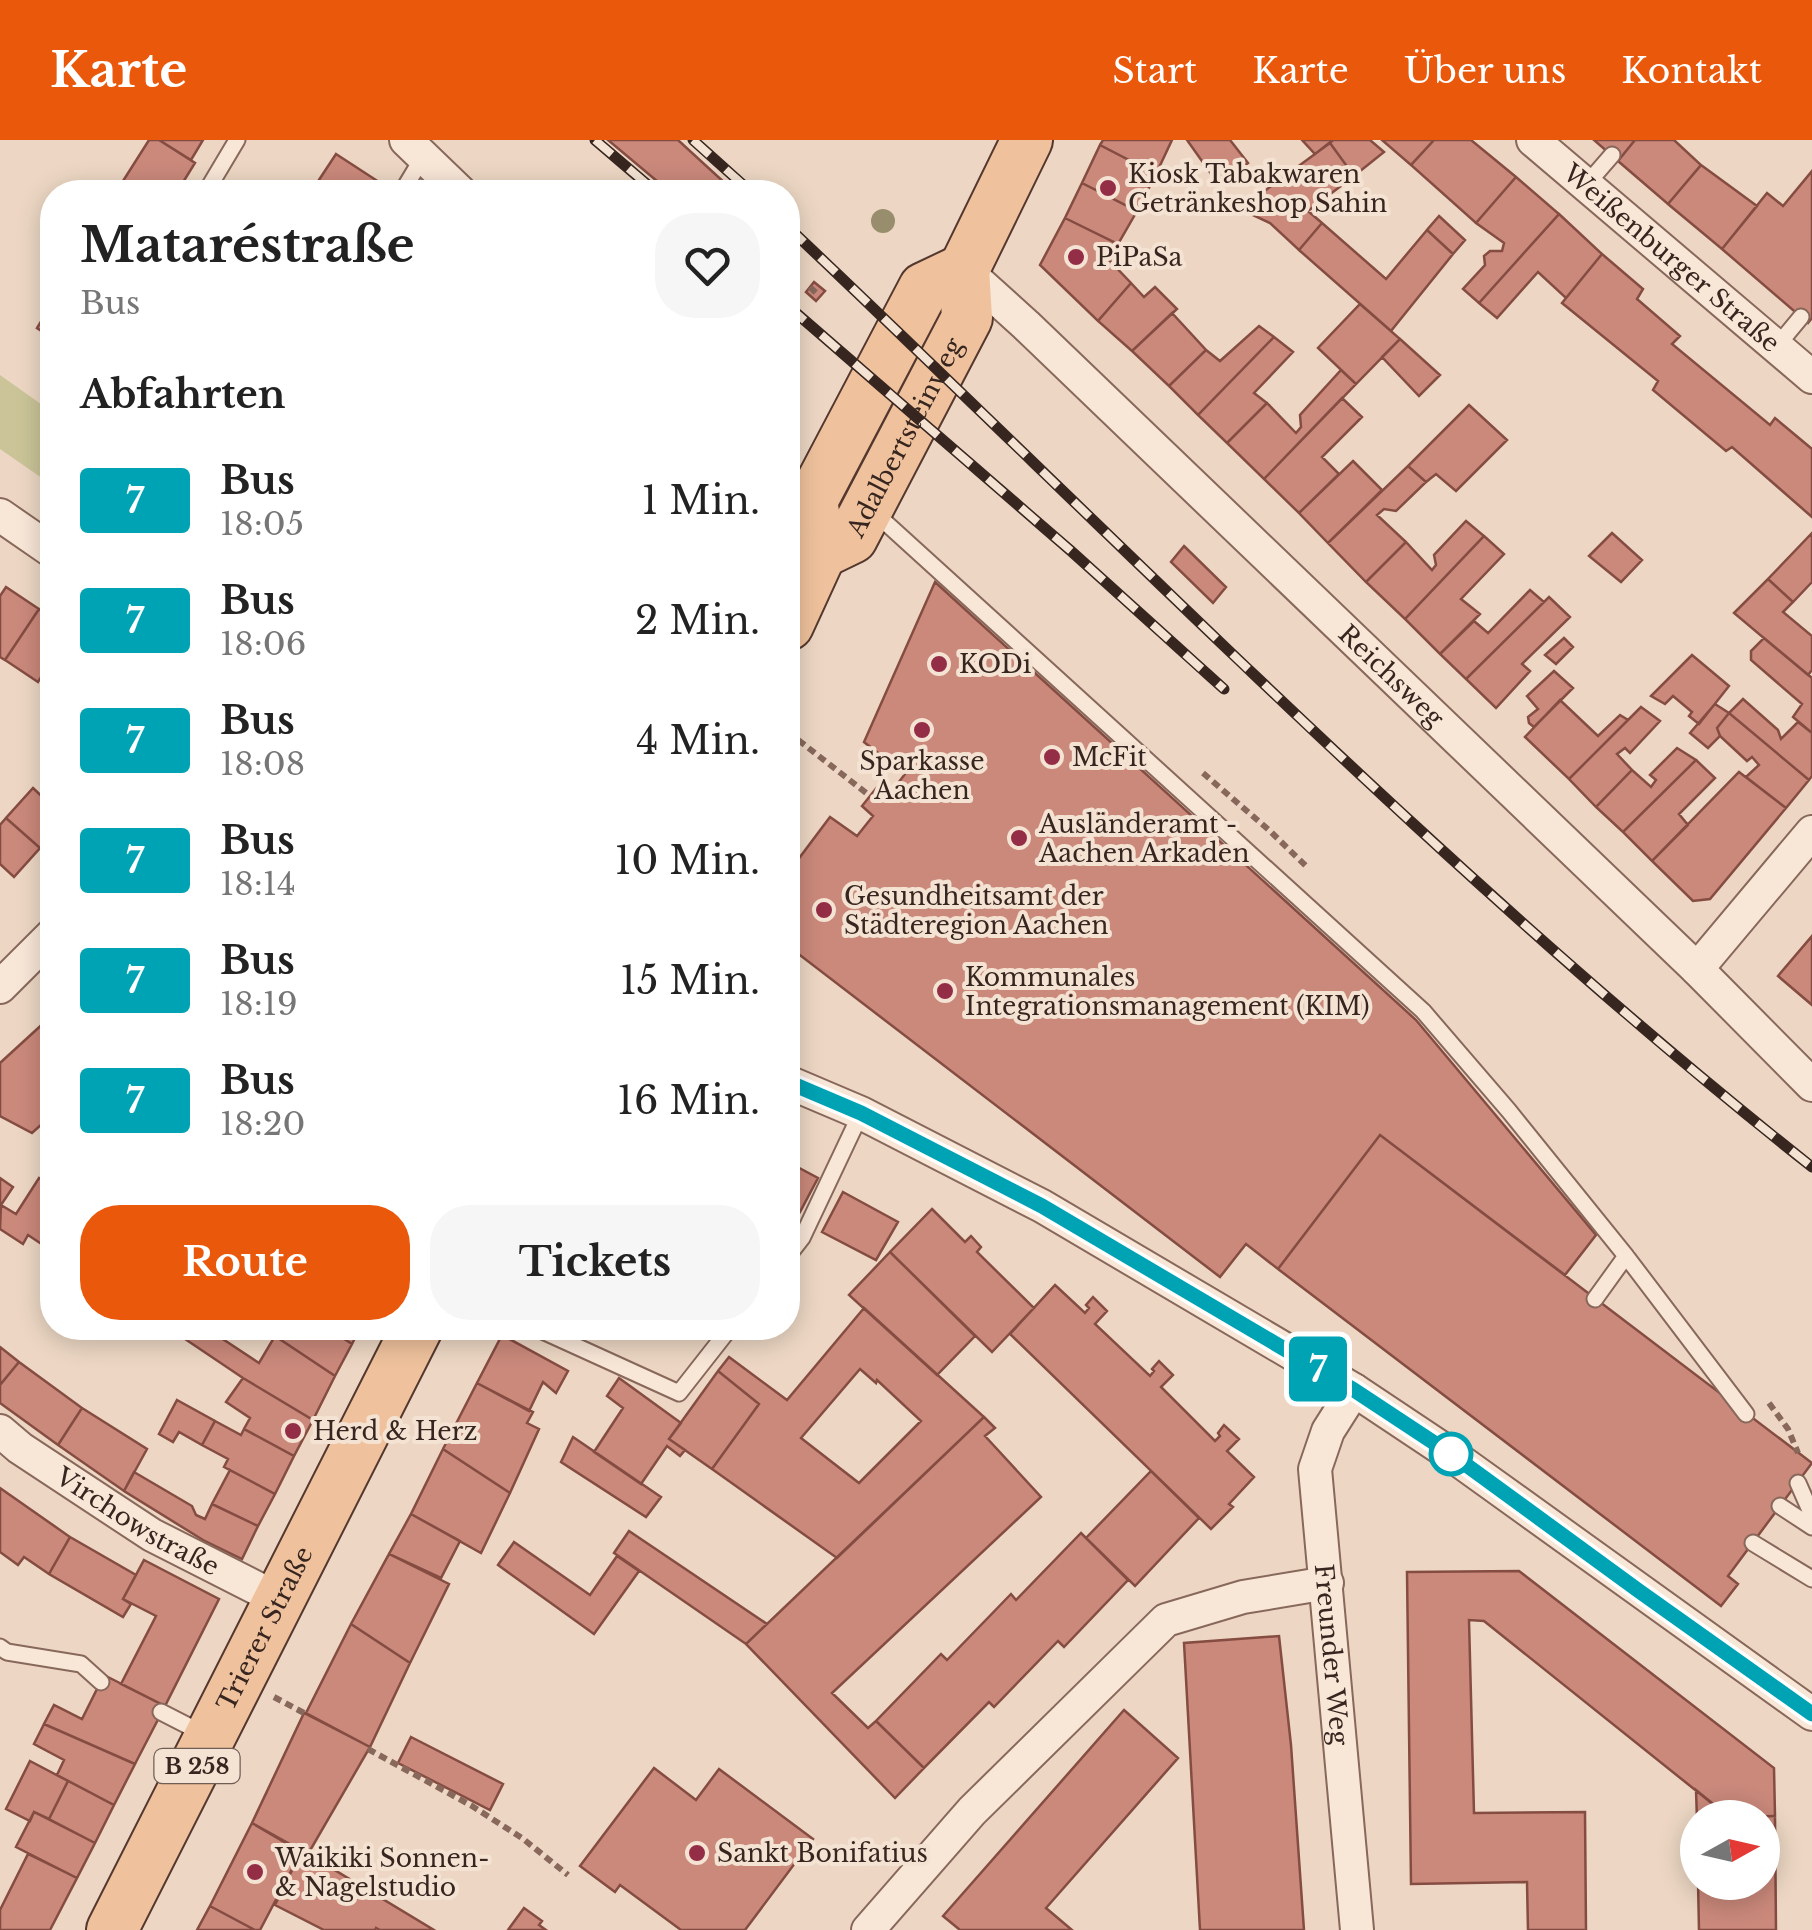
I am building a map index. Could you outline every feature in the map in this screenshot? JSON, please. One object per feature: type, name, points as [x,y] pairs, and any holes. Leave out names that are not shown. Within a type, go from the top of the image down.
[{"type":"main road","name":"Adalbertsteinweg","points":[[964,269],[924,288],[812,500],[821,553],[852,538],[966,318],[964,269],[1028,140]]},
{"type":"main road","points":[[800,599],[821,553]]},
{"type":"main road","name":"Trierer Straße","points":[[112,1930],[411,1340]]},
{"type":"street","name":"Weißenburger Straße","points":[[1533,140],[1800,361]]},
{"type":"street","points":[[414,148],[447,180]]},
{"type":"street","name":"Reichsweg","points":[[964,269],[1698,969],[1812,1086]]},
{"type":"street","points":[[0,516],[40,543]]},
{"type":"street","points":[[1698,969],[1812,832]]},
{"type":"street","points":[[0,987],[40,947]]},
{"type":"street","points":[[800,1087],[861,1113],[1042,1206],[1354,1390],[1454,1456],[1812,1714]]},
{"type":"street","name":"Freunder Weg","points":[[1354,1390],[1328,1431],[1315,1469],[1357,1930]]},
{"type":"street","name":"Virchowstraße","points":[[0,1431],[152,1535],[280,1600]]},
{"type":"street","points":[[868,1930],[972,1811],[1166,1620],[1243,1597],[1327,1583]]},
{"type":"lane","points":[[213,180],[236,140]]},
{"type":"lane","points":[[405,180],[414,148]]},
{"type":"lane","points":[[1586,185],[1612,154]]},
{"type":"lane","points":[[1800,361],[1801,317]]},
{"type":"lane","points":[[868,507],[1423,1010],[1626,1256],[1746,1414]]},
{"type":"lane","points":[[800,1241],[861,1113]]},
{"type":"lane","points":[[1595,1298],[1626,1256]]},
{"type":"lane","points":[[562,1340],[679,1393],[721,1340]]},
{"type":"lane","points":[[1798,1482],[1812,1515]]},
{"type":"lane","points":[[1780,1506],[1812,1527]]},
{"type":"lane","points":[[1753,1542],[1812,1578]]},
{"type":"lane","points":[[0,1647],[6,1652],[81,1664],[101,1682]]},
{"type":"lane","points":[[161,1712],[211,1738]]},
{"type":"path","points":[[800,741],[870,796]]},
{"type":"path","points":[[368,1749],[472,1806],[568,1874]]},
{"type":"shaded area","points":[[0,375],[40,403],[40,477],[0,449]]},
{"type":"building","points":[[149,140],[159,140],[195,163],[184,180],[124,180]]},
{"type":"building","points":[[159,140],[203,140],[191,160]]},
{"type":"building","points":[[608,140],[678,140],[722,180],[656,180]]},
{"type":"building","points":[[1103,140],[1172,140],[1156,174],[1100,145]]},
{"type":"building","points":[[1187,140],[1230,140],[1248,163],[1219,185]]},
{"type":"building","points":[[1302,140],[1333,140],[1315,154]]},
{"type":"building","points":[[1370,140],[1384,152],[1354,176],[1330,143]]},
{"type":"building","points":[[1382,140],[1434,140],[1411,165]]},
{"type":"building","points":[[1434,140],[1471,140],[1516,177],[1476,223],[1411,165]]},
{"type":"building","points":[[1594,140],[1635,140],[1618,161]]},
{"type":"building","points":[[1635,140],[1674,140],[1701,165],[1668,204],[1618,161]]},
{"type":"building","points":[[1330,143],[1354,176],[1308,211],[1322,223],[1299,250],[1270,223],[1240,209]]},
{"type":"building","points":[[1100,145],[1156,174],[1137,211],[1082,183]]},
{"type":"building","points":[[336,154],[376,180],[319,180]]},
{"type":"building","points":[[1701,165],[1757,206],[1722,249],[1668,204]]},
{"type":"building","points":[[1812,171],[1812,318],[1808,323],[1722,249],[1767,193],[1783,206]]},
{"type":"building","points":[[1516,177],[1559,214],[1479,303],[1463,289],[1485,265],[1484,256],[1490,251],[1502,251],[1504,243],[1476,223]]},
{"type":"building","points":[[1082,183],[1137,211],[1118,244],[1065,218]]},
{"type":"building","points":[[1559,214],[1602,254],[1566,298],[1538,272],[1497,318],[1479,303]]},
{"type":"building","points":[[1439,216],[1465,240],[1453,254],[1427,230]]},
{"type":"building","points":[[1065,218],[1118,244],[1110,261],[1131,283],[1098,321],[1040,265]]},
{"type":"building","points":[[1322,223],[1386,279],[1427,230],[1453,254],[1391,331],[1299,250]]},
{"type":"building","points":[[1602,254],[1643,289],[1637,299],[1680,336],[1672,344],[1770,425],[1775,418],[1812,449],[1812,517],[1732,447],[1726,451],[1653,390],[1658,381],[1562,303]]},
{"type":"building","points":[[814,282],[825,291],[816,301],[806,292]]},
{"type":"building","points":[[1131,283],[1144,297],[1155,287],[1177,309],[1132,351],[1098,321]]},
{"type":"building","points":[[1360,304],[1400,339],[1356,384],[1318,348]]},
{"type":"building","points":[[1172,313],[1206,350],[1169,386],[1132,351]]},
{"type":"building","points":[[1259,326],[1274,337],[1198,415],[1169,386],[1206,350],[1220,361]]},
{"type":"building","points":[[1274,337],[1293,352],[1254,393],[1267,403],[1227,443],[1198,415]]},
{"type":"building","points":[[1400,339],[1440,375],[1419,396],[1382,357]]},
{"type":"building","points":[[1341,370],[1356,384],[1264,479],[1227,443],[1267,403],[1296,433],[1301,427],[1300,415]]},
{"type":"building","points":[[1342,398],[1362,417],[1322,457],[1339,474],[1299,513],[1264,479]]},
{"type":"building","points":[[1469,405],[1507,440],[1456,491],[1436,474],[1426,482],[1408,466]]},
{"type":"building","points":[[1353,461],[1382,490],[1328,543],[1299,513]]},
{"type":"building","points":[[1408,466],[1426,482],[1396,511],[1384,509],[1377,515],[1406,542],[1366,582],[1328,543]]},
{"type":"building","points":[[1466,521],[1484,536],[1405,619],[1366,582],[1406,542],[1432,570],[1436,565],[1434,555]]},
{"type":"building","points":[[1612,533],[1642,560],[1621,582],[1589,556]]},
{"type":"building","points":[[1812,533],[1812,582],[1793,602],[1768,579]]},
{"type":"building","points":[[1484,536],[1504,554],[1461,599],[1480,614],[1440,654],[1405,619]]},
{"type":"building","points":[[1184,546],[1226,587],[1213,603],[1171,562]]},
{"type":"building","points":[[1768,579],[1793,602],[1783,612],[1812,636],[1812,670],[1808,675],[1734,613]]},
{"type":"building","points":[[935,582],[1416,1020],[1596,1235],[1565,1275],[1380,1135],[1278,1269],[1246,1244],[1220,1277],[800,955],[800,857],[830,817],[857,836],[873,816],[862,806],[878,786],[889,795],[905,774],[864,742]]},
{"type":"building","points":[[6,587],[39,609],[5,660],[0,657],[0,596]]},
{"type":"building","points":[[1530,590],[1544,602],[1466,679],[1440,654],[1474,621],[1488,633]]},
{"type":"building","points":[[1549,597],[1570,617],[1522,664],[1530,671],[1496,708],[1466,679]]},
{"type":"building","points":[[39,609],[38,682],[5,660]]},
{"type":"building","points":[[1564,638],[1573,647],[1556,664],[1545,655]]},
{"type":"building","points":[[1764,638],[1812,678],[1812,733],[1793,717],[1802,704],[1751,660],[1751,651]]},
{"type":"building","points":[[1692,655],[1729,686],[1699,724],[1689,716],[1692,712],[1673,696],[1665,704],[1651,696]]},
{"type":"building","points":[[1554,671],[1573,688],[1534,727],[1528,717],[1538,709],[1527,696]]},
{"type":"building","points":[[1743,699],[1778,730],[1781,739],[1798,722],[1812,733],[1809,780],[1729,713]]},
{"type":"building","points":[[1560,700],[1598,736],[1620,715],[1628,720],[1569,779],[1525,737]]},
{"type":"building","points":[[1715,704],[1729,713],[1717,728],[1720,736],[1708,748],[1690,733]]},
{"type":"building","points":[[1641,707],[1660,721],[1630,753],[1625,748],[1617,754],[1632,770],[1596,807],[1569,779]]},
{"type":"building","points":[[1729,713],[1809,780],[1786,808],[1746,777],[1759,765],[1752,757],[1747,761],[1720,736],[1717,728]]},
{"type":"building","points":[[1677,748],[1696,760],[1623,832],[1596,807],[1632,770],[1651,787],[1656,780],[1650,775]]},
{"type":"building","points":[[1696,760],[1715,778],[1679,814],[1688,825],[1652,861],[1623,832]]},
{"type":"building","points":[[1739,772],[1786,808],[1710,899],[1693,901],[1652,861]]},
{"type":"building","points":[[33,788],[40,795],[40,848],[6,818]]},
{"type":"building","points":[[6,818],[40,848],[14,877],[0,864],[0,825]]},
{"type":"building","points":[[1812,936],[1812,1005],[1778,976]]},
{"type":"building","points":[[40,1026],[40,1126],[32,1133],[0,1116],[0,1063]]},
{"type":"building","points":[[1380,1135],[1812,1463],[1728,1576],[1738,1584],[1721,1606],[1278,1269]]},
{"type":"building","points":[[800,1168],[818,1178],[800,1212]]},
{"type":"building","points":[[0,1178],[13,1187],[1,1205],[0,1204]]},
{"type":"building","points":[[39,1178],[40,1243],[28,1235],[23,1244],[0,1229],[1,1205],[16,1214]]},
{"type":"building","points":[[843,1192],[898,1222],[876,1260],[822,1232]]},
{"type":"building","points":[[932,1209],[965,1242],[971,1236],[981,1247],[977,1252],[1034,1308],[992,1352],[890,1252]]},
{"type":"building","points":[[890,1252],[975,1336],[937,1375],[849,1295]]},
{"type":"building","points":[[1055,1285],[1085,1313],[1093,1297],[1107,1311],[1095,1324],[1150,1376],[1159,1361],[1173,1375],[1161,1387],[1215,1441],[1224,1425],[1239,1439],[1227,1451],[1254,1477],[1211,1529],[1010,1334]]},
{"type":"building","points":[[864,1308],[984,1417],[837,1558],[712,1469],[759,1404],[718,1371],[729,1357],[787,1400]],"holes":[[[860,1369],[876,1383],[877,1380],[921,1421],[859,1483],[801,1438]]]},
{"type":"building","points":[[186,1340],[224,1340],[259,1363],[273,1340],[281,1340],[335,1376],[313,1420]]},
{"type":"building","points":[[281,1340],[346,1340],[352,1344],[335,1376]]},
{"type":"building","points":[[499,1340],[511,1340],[568,1371],[556,1393],[543,1382],[529,1411],[477,1383]]},
{"type":"building","points":[[0,1347],[19,1362],[0,1385]]},
{"type":"building","points":[[19,1362],[82,1408],[58,1445],[0,1403],[0,1385]]},
{"type":"building","points":[[718,1371],[759,1404],[712,1469],[669,1439]]},
{"type":"building","points":[[243,1378],[313,1420],[294,1456],[244,1429],[250,1418],[226,1402]]},
{"type":"building","points":[[619,1378],[681,1423],[669,1439],[685,1450],[680,1456],[667,1446],[641,1484],[594,1452],[623,1408],[607,1396]]},
{"type":"building","points":[[477,1383],[533,1412],[527,1423],[539,1429],[510,1493],[443,1449]]},
{"type":"building","points":[[177,1400],[215,1421],[202,1445],[179,1432],[173,1442],[159,1434]]},
{"type":"building","points":[[82,1408],[147,1449],[124,1491],[58,1445]]},
{"type":"building","points":[[984,1417],[995,1428],[985,1436],[1041,1497],[832,1693],[868,1728],[876,1721],[924,1768],[895,1798],[746,1644]]},
{"type":"building","points":[[215,1421],[241,1435],[244,1429],[294,1456],[275,1494],[224,1467],[228,1459],[202,1445]]},
{"type":"building","points":[[573,1437],[661,1497],[646,1517],[561,1462]]},
{"type":"building","points":[[443,1449],[510,1493],[481,1553],[411,1514]]},
{"type":"building","points":[[230,1470],[275,1494],[258,1526],[212,1504]]},
{"type":"building","points":[[1151,1471],[1199,1518],[1135,1586],[1086,1538]]},
{"type":"building","points":[[134,1472],[192,1506],[196,1515],[205,1519],[212,1504],[258,1526],[242,1559],[203,1540],[124,1491]]},
{"type":"building","points":[[0,1488],[70,1537],[49,1574],[24,1557],[18,1565],[0,1552]]},
{"type":"building","points":[[411,1514],[460,1541],[441,1578],[389,1554]]},
{"type":"building","points":[[629,1531],[767,1624],[746,1644],[614,1553]]},
{"type":"building","points":[[1081,1533],[1128,1580],[1064,1647],[1058,1641],[994,1707],[989,1702],[924,1768],[876,1721],[941,1654],[947,1660],[1011,1594],[1016,1600]]},
{"type":"building","points":[[70,1537],[136,1575],[123,1599],[131,1604],[123,1617],[49,1574]]},
{"type":"building","points":[[514,1542],[590,1595],[617,1556],[639,1571],[594,1634],[498,1565]]},
{"type":"building","points":[[389,1554],[449,1584],[410,1663],[351,1624]]},
{"type":"building","points":[[144,1560],[219,1599],[165,1706],[121,1684],[156,1616],[123,1599]]},
{"type":"building","points":[[1519,1571],[1774,1768],[1775,1800],[1708,1800],[1484,1621],[1469,1620],[1474,1813],[1585,1812],[1586,1930],[1528,1930],[1527,1882],[1411,1884],[1407,1572]]},
{"type":"building","points":[[351,1624],[410,1663],[370,1747],[306,1713]]},
{"type":"building","points":[[1279,1636],[1304,1930],[1200,1930],[1184,1643]]},
{"type":"building","points":[[104,1675],[165,1706],[135,1764],[44,1724],[54,1705],[82,1719]]},
{"type":"building","points":[[1124,1710],[1178,1758],[1046,1908],[1072,1930],[960,1930],[943,1916]]},
{"type":"building","points":[[304,1713],[370,1747],[308,1854],[252,1823]]},
{"type":"building","points":[[44,1724],[135,1764],[114,1805],[57,1775],[64,1760],[34,1744]]},
{"type":"building","points":[[411,1737],[503,1784],[490,1810],[398,1763]]},
{"type":"building","points":[[30,1761],[68,1781],[49,1819],[34,1812],[30,1821],[6,1809]]},
{"type":"building","name":"Sankt Bonifatius","points":[[654,1768],[696,1800],[719,1769],[813,1839],[745,1930],[681,1930],[620,1885],[615,1892],[580,1866]]},
{"type":"building","points":[[68,1781],[114,1805],[95,1843],[49,1819]]},
{"type":"building","points":[[34,1812],[95,1843],[77,1878],[16,1847]]},
{"type":"building","points":[[252,1823],[301,1852],[260,1930],[210,1906]]},
{"type":"building","points":[[301,1852],[434,1930],[324,1930],[275,1905]]},
{"type":"building","points":[[28,1854],[77,1878],[50,1930],[0,1930],[0,1910]]},
{"type":"building","points":[[1698,1900],[1776,1900],[1776,1930],[1699,1930]]},
{"type":"building","points":[[210,1906],[255,1930],[197,1930]]},
{"type":"building","points":[[524,1908],[542,1921],[539,1925],[546,1930],[508,1930]]},
{"type":"railway","points":[[595,140],[642,180]]},
{"type":"railway","points":[[693,140],[738,180]]},
{"type":"railway","points":[[800,239],[1417,827],[1677,1057],[1812,1167]]},
{"type":"railway","points":[[800,316],[1224,689]]},
{"type":"bus line","name":"7","points":[[800,1087],[861,1113],[1042,1206],[1354,1390],[1454,1456],[1812,1714]]},
{"type":"place","name":"Kiosk Tabakwaren Getränkeshop Sahin","points":[[1108,188]]},
{"type":"place","name":"PiPaSa","points":[[1076,257]]},
{"type":"place","name":"KODi","points":[[939,664]]},
{"type":"place","name":"Sparkasse Aachen","points":[[922,730]]},
{"type":"place","name":"McFit","points":[[1052,757]]},
{"type":"place","name":"Ausländeramt - Aachen Arkaden","points":[[1019,838]]},
{"type":"place","name":"Gesundheitsamt der Städteregion Aachen","points":[[824,910]]},
{"type":"place","name":"Kommunales Integrationsmanagement (KIM)","points":[[945,991]]},
{"type":"place","name":"Herd & Herz","points":[[293,1431]]},
{"type":"place","name":"Sankt Bonifatius","points":[[697,1853]]},
{"type":"place","name":"Waikiki Sonnen- & Nagelstudio","points":[[255,1872]]}]
